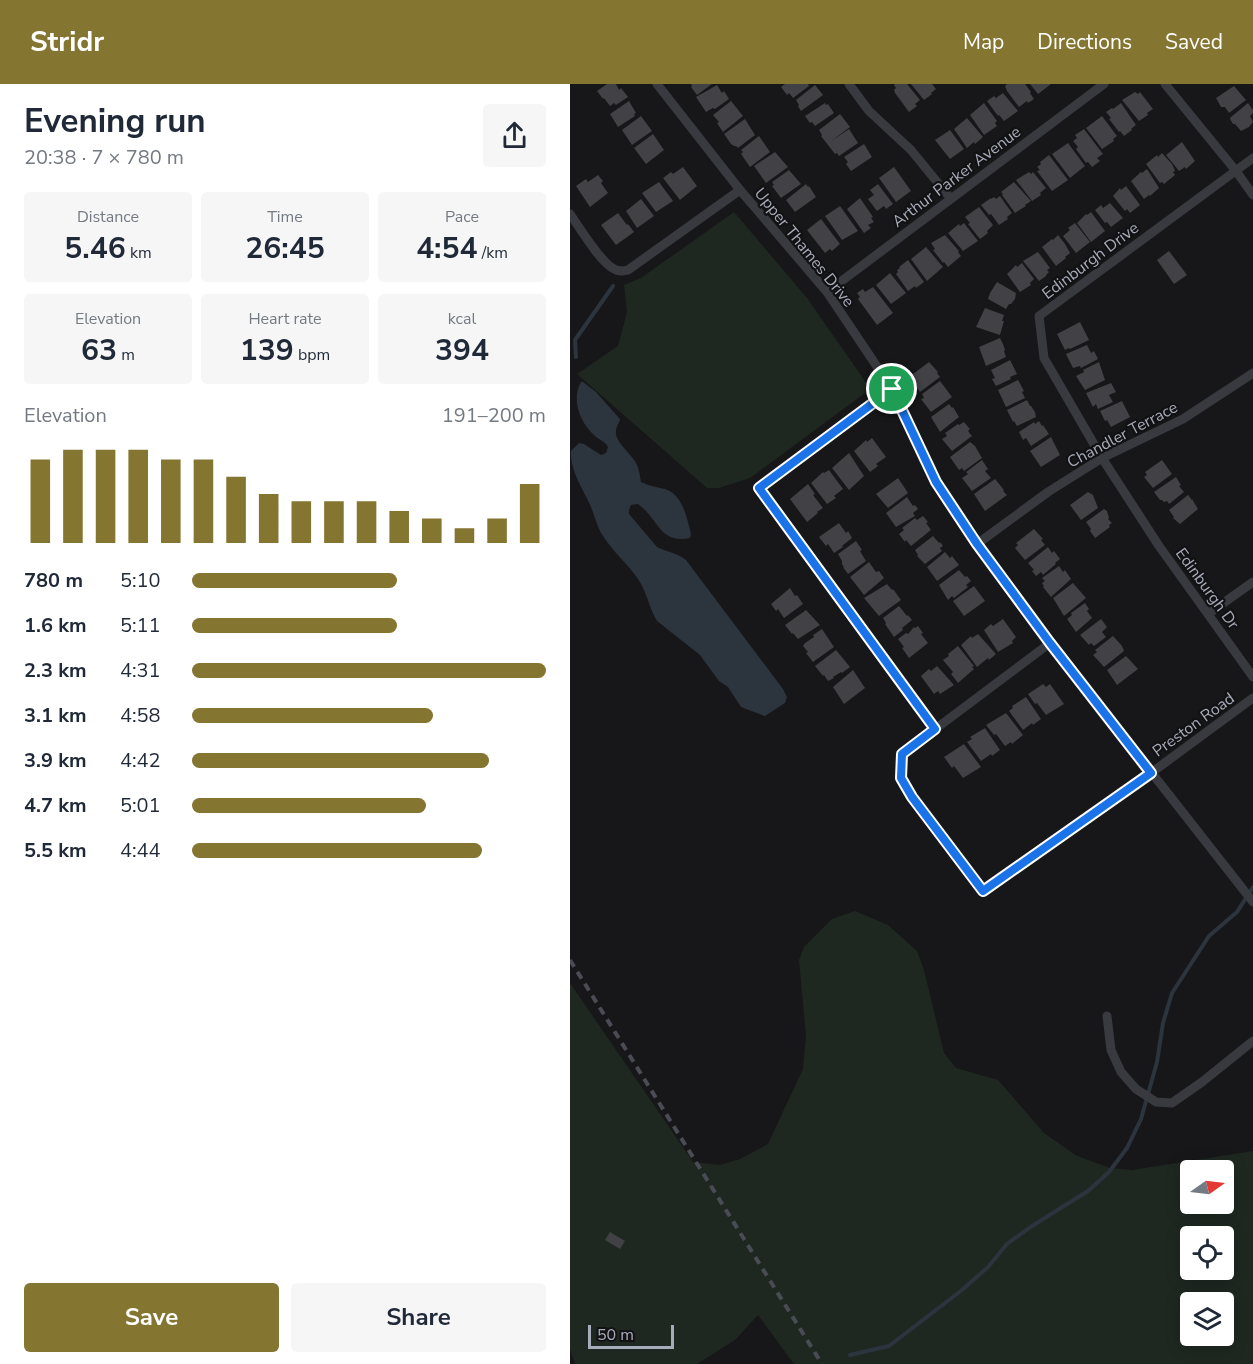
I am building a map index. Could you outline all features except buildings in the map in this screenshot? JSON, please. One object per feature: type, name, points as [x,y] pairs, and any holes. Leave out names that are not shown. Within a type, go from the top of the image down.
[{"type":"street","name":"Upper Thames Drive","points":[[657,84],[740,190],[827,292],[892,389],[936,482],[977,544],[1050,643],[1253,902]]},
{"type":"street","name":"Arthur Parker Avenue","points":[[827,292],[1104,84]]},
{"type":"street","points":[[1165,84],[1253,195]]},
{"type":"street","points":[[854,86],[869,111],[911,150],[951,199]]},
{"type":"street","name":"Edinburgh Drive","points":[[1159,546],[1102,458],[1044,358],[1040,316],[1253,158]]},
{"type":"street","points":[[570,214],[604,261],[612,268],[623,271],[628,270],[740,190]]},
{"type":"street","name":"Chandler Terrace","points":[[977,544],[1048,492],[1102,458],[1183,419],[1253,373]]},
{"type":"street","points":[[892,389],[759,488],[935,729],[1050,643]]},
{"type":"street","name":"Edinburgh Dr","points":[[1159,546],[1253,677]]},
{"type":"street","points":[[1208,614],[1253,582]]},
{"type":"street","name":"Preston Road","points":[[935,729],[902,754],[901,778],[912,797],[983,891],[1253,698]]},
{"type":"street","points":[[1107,1016],[1111,1050],[1121,1072],[1136,1089],[1156,1102],[1173,1103],[1253,1041]]},
{"type":"shaded area","points":[[734,212],[807,298],[869,390],[750,478],[719,488],[707,488],[577,374],[618,346],[627,312],[624,285],[641,278]]},
{"type":"shaded area","points":[[581,382],[596,392],[619,418],[617,437],[636,463],[641,482],[671,492],[680,502],[688,521],[690,538],[680,539],[665,534],[638,504],[631,505],[629,514],[657,547],[686,560],[783,689],[787,697],[785,703],[765,716],[741,707],[728,687],[719,681],[700,655],[657,621],[638,579],[601,533],[571,459],[571,451],[579,443],[601,455],[606,453],[608,447],[589,430],[578,410],[577,396]]},
{"type":"shaded area","points":[[855,911],[888,925],[917,951],[924,970],[944,1053],[956,1068],[998,1080],[1044,1133],[1077,1156],[1110,1168],[1132,1170],[1180,1162],[1180,1214],[1234,1214],[1234,1160],[1196,1160],[1253,1151],[1253,1364],[794,1364],[758,1315],[735,1340],[697,1364],[575,1364],[570,1349],[570,983],[693,1162],[720,1165],[740,1159],[768,1144],[803,1069],[806,1035],[799,960],[804,947],[832,919]]},
{"type":"waterway","points":[[576,357],[575,340],[613,286]]},
{"type":"waterway","points":[[850,1355],[889,1346],[962,1290],[988,1267],[1007,1244],[1088,1191],[1109,1172],[1127,1148],[1141,1119],[1157,1062],[1163,1023],[1172,993],[1209,936],[1237,912],[1253,887]]},
{"type":"railway","points":[[570,960],[822,1364]]},
{"type":"route","points":[[892,389],[936,482],[977,544],[1151,773],[983,891],[912,797],[901,778],[902,754],[935,729],[759,488],[892,389]]}]
